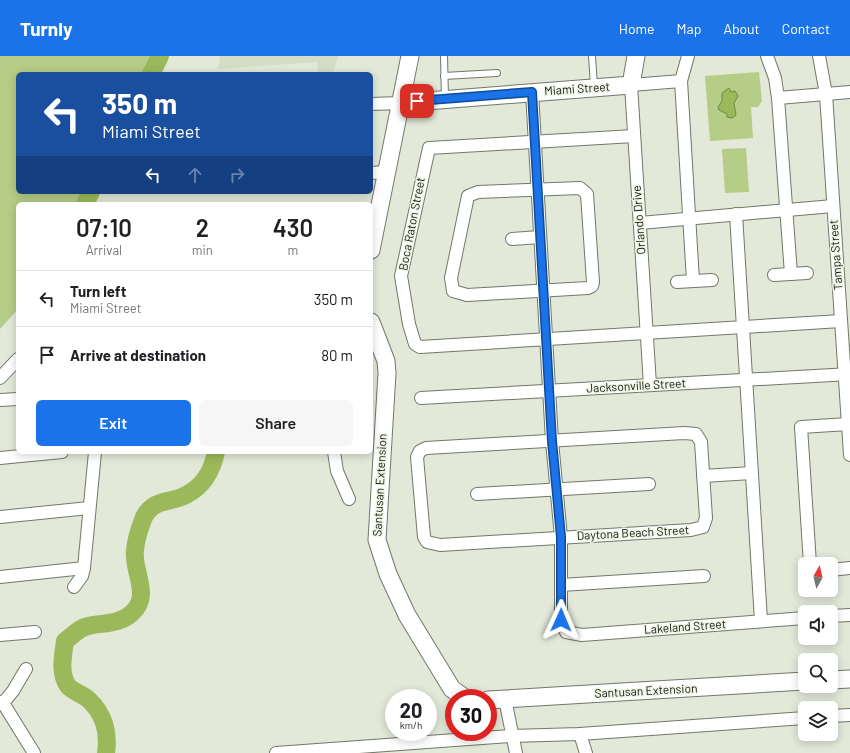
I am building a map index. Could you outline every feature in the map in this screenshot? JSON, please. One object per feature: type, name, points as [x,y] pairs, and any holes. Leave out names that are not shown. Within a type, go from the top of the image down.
[{"type":"street","points":[[373,231],[379,173],[401,103],[410,56]]},
{"type":"street","name":"Orlando Drive","points":[[636,56],[631,85],[650,385]]},
{"type":"street","points":[[688,56],[681,81],[693,281]]},
{"type":"street","points":[[767,56],[775,78],[778,98],[791,274]]},
{"type":"street","name":"Tampa Street","points":[[819,56],[826,94],[841,321],[847,374],[850,454]]},
{"type":"street","name":"Miami Street","points":[[401,103],[681,81]]},
{"type":"street","points":[[532,92],[552,441],[561,537],[561,585],[704,576]]},
{"type":"street","points":[[778,98],[850,92]]},
{"type":"street","points":[[373,104],[401,103]]},
{"type":"street","name":"Boca Raton Street","points":[[634,136],[429,148],[403,262],[402,288],[409,324],[416,344],[420,347],[841,321]]},
{"type":"street","points":[[580,188],[585,190],[587,194],[593,282],[592,286],[588,288],[543,291],[467,294],[453,291],[451,285],[462,220],[468,196],[478,192],[538,190],[580,188]]},
{"type":"street","points":[[640,222],[833,206]]},
{"type":"street","points":[[736,214],[761,621]]},
{"type":"street","points":[[512,239],[540,237]]},
{"type":"street","points":[[774,275],[808,272]]},
{"type":"street","points":[[677,282],[712,280]]},
{"type":"street","name":"Santusan Extension","points":[[373,327],[384,356],[386,373],[377,540],[388,574],[407,615],[452,689]]},
{"type":"street","points":[[0,378],[16,361]]},
{"type":"street","name":"Jacksonville Street","points":[[421,398],[847,374]]},
{"type":"street","points":[[0,400],[16,399]]},
{"type":"street","points":[[810,557],[801,427],[848,424]]},
{"type":"street","name":"Daytona Beach Street","points":[[684,433],[696,434],[701,442],[703,476],[706,518],[703,527],[691,530],[440,545],[427,542],[422,531],[417,457],[420,451],[433,447],[684,433]]},
{"type":"street","points":[[0,458],[41,454]]},
{"type":"street","points":[[74,587],[82,576],[84,568],[95,454]]},
{"type":"street","points":[[334,454],[337,471],[349,499]]},
{"type":"street","points":[[703,476],[752,473]]},
{"type":"street","points":[[477,494],[649,484]]},
{"type":"street","points":[[0,517],[89,508]]},
{"type":"street","points":[[0,577],[84,568]]},
{"type":"street","points":[[838,569],[850,568]]},
{"type":"street","name":"Lakeland Street","points":[[561,585],[561,620],[566,632],[582,635],[798,618]]},
{"type":"street","points":[[838,616],[850,615]]},
{"type":"street","points":[[0,635],[35,632]]},
{"type":"street","points":[[26,669],[1,703],[34,753]]},
{"type":"street","points":[[838,680],[850,679]]},
{"type":"street","name":"Santusan Extension","points":[[497,700],[798,681]]},
{"type":"street","points":[[497,702],[512,736],[516,753]]},
{"type":"street","points":[[838,716],[850,715]]},
{"type":"street","points":[[276,753],[449,747],[512,736],[580,734],[798,718]]},
{"type":"street","points":[[580,734],[586,753]]},
{"type":"lane","points":[[444,56],[445,99]]},
{"type":"lane","points":[[592,56],[594,88]]},
{"type":"lane","points":[[444,76],[497,73]]},
{"type":"shaded area","points":[[0,56],[160,56],[152,72],[16,72],[16,194],[90,194],[86,202],[16,202],[16,311],[0,329]]},
{"type":"shaded area","points":[[220,56],[338,56],[333,72],[318,72],[317,62],[218,69]]},
{"type":"shaded area","points":[[759,72],[762,101],[758,107],[751,107],[753,138],[710,141],[705,76]]},
{"type":"shaded area","points":[[729,88],[731,92],[735,91],[738,96],[734,103],[736,115],[732,118],[727,117],[727,114],[719,110],[718,107],[722,101],[722,93]]},
{"type":"shaded area","points":[[746,148],[749,192],[725,193],[722,149]]},
{"type":"waterway","points":[[152,72],[160,56]]},
{"type":"waterway","points":[[86,202],[90,194]]},
{"type":"waterway","points":[[106,753],[107,738],[102,718],[89,700],[68,686],[63,676],[62,664],[65,641],[82,628],[90,625],[121,620],[132,613],[138,606],[141,591],[136,566],[135,550],[138,533],[144,517],[148,511],[158,504],[186,495],[198,487],[209,472],[215,454]]},
{"type":"route","points":[[417,101],[532,92],[552,441],[561,537],[561,620]]}]
